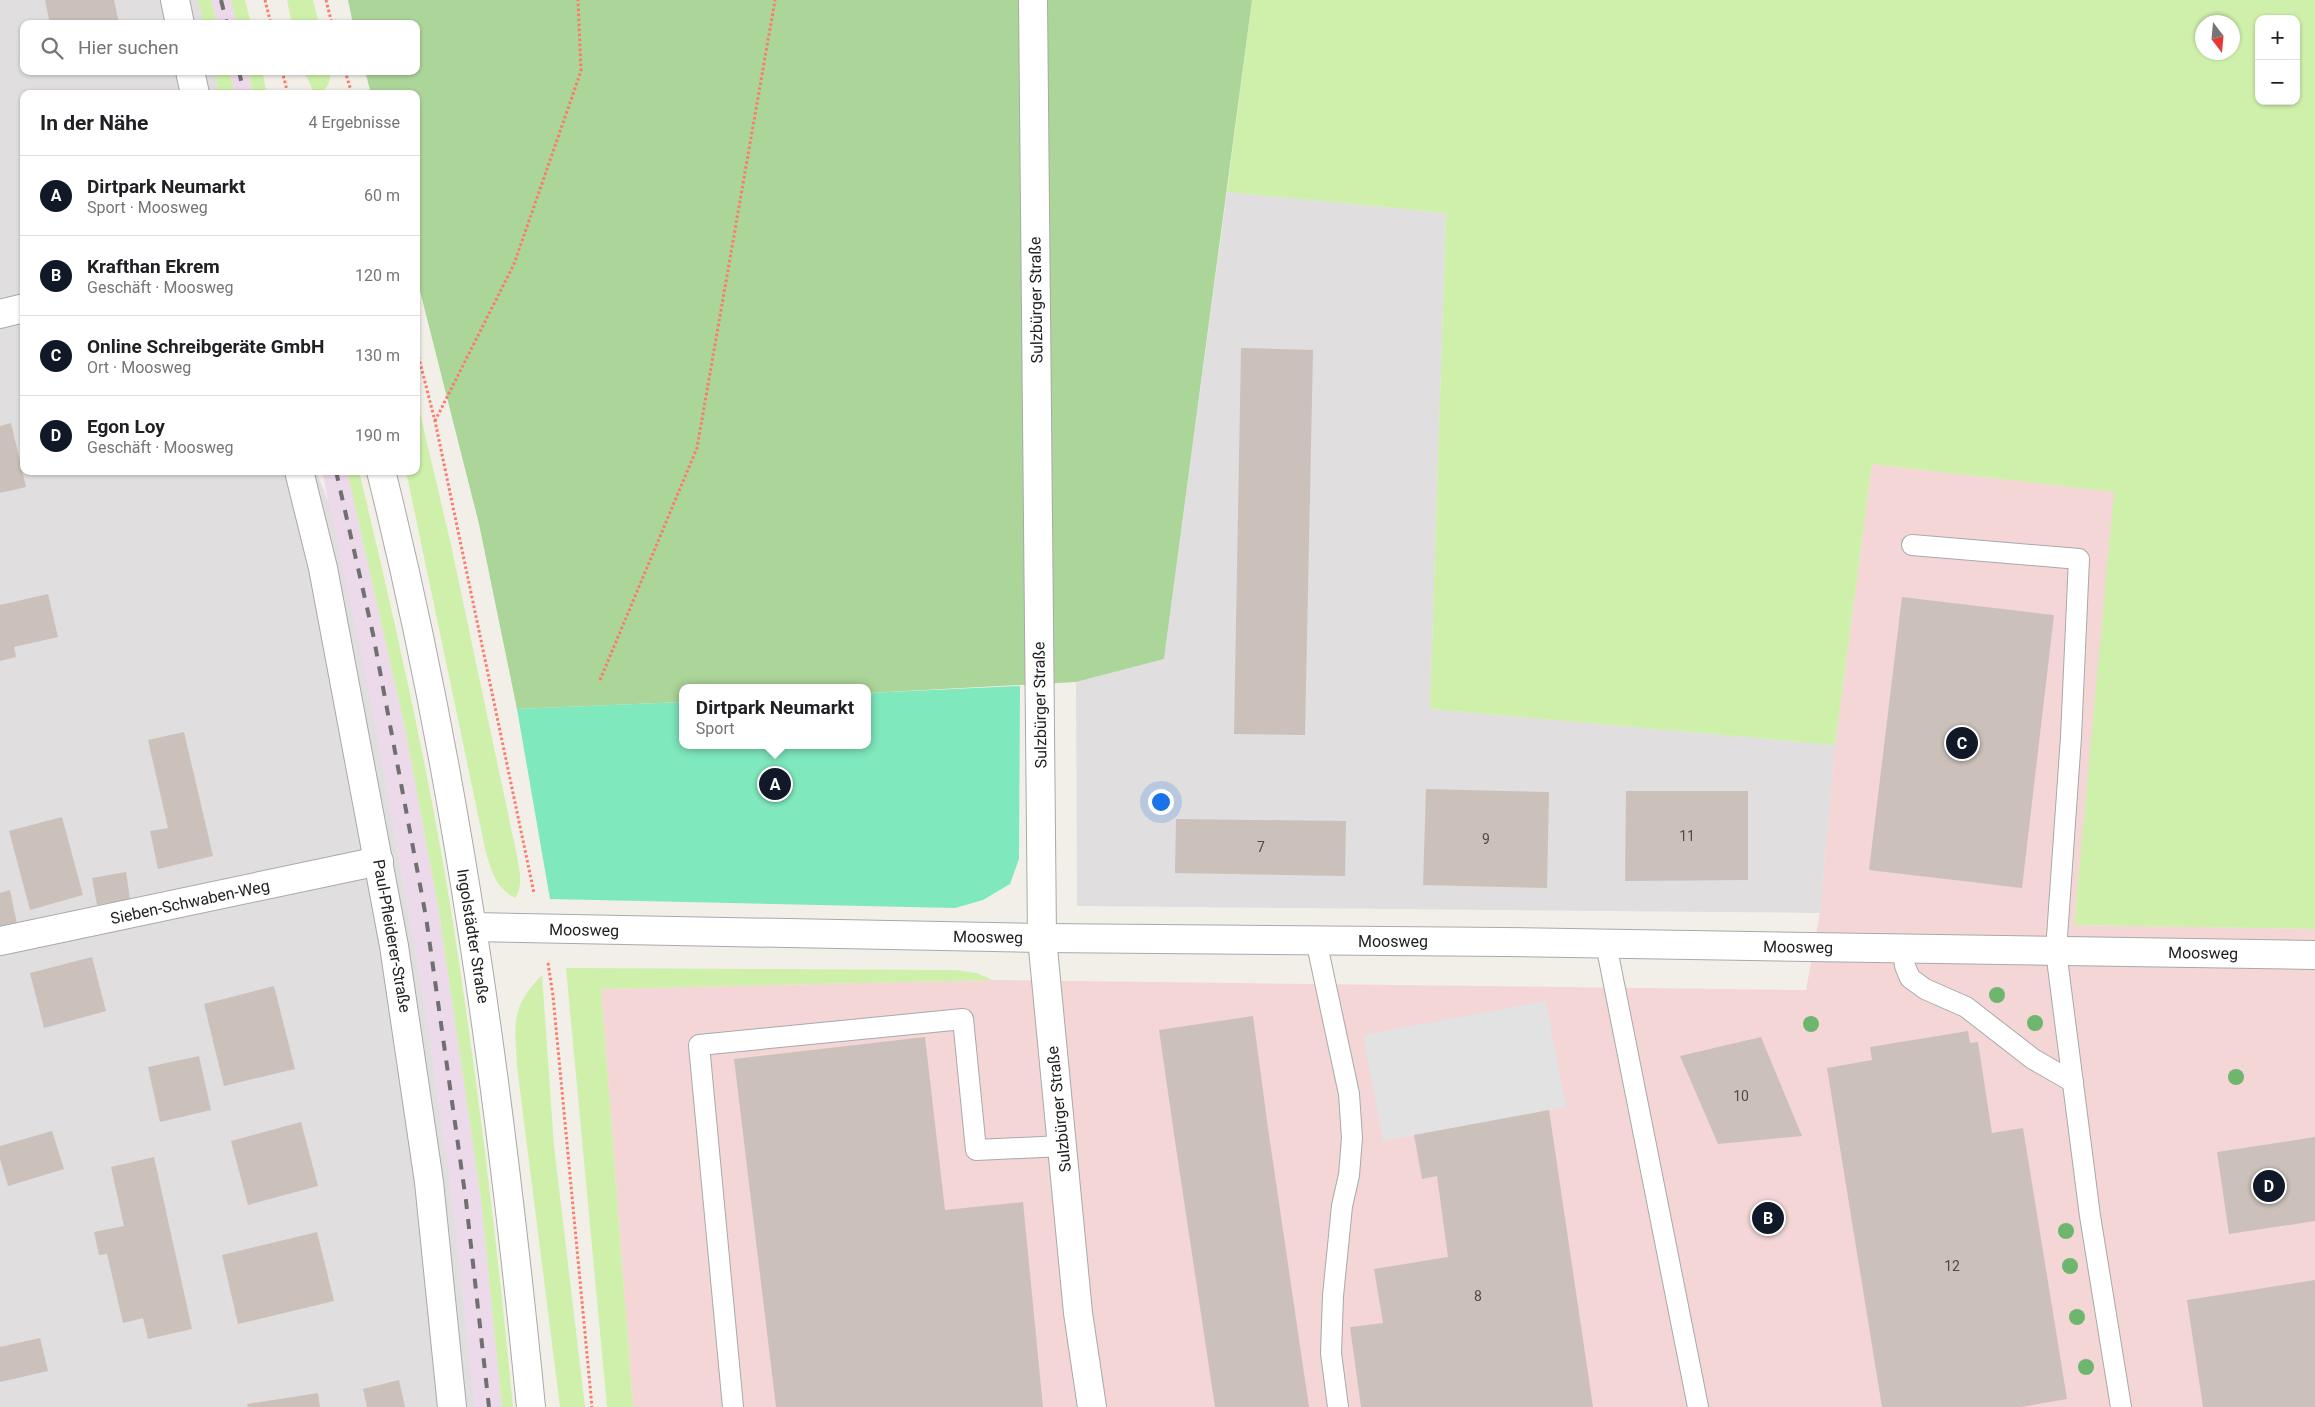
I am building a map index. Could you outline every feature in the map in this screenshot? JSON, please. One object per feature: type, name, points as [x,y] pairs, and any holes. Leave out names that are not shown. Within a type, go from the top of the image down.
[{"type":"street","points":[[174,0],[179,20]]},
{"type":"street","name":"Sulzbürger Straße","points":[[1032,0],[1042,938],[1078,1314],[1092,1407]]},
{"type":"street","points":[[191,75],[194,90]]},
{"type":"street","points":[[0,314],[20,309]]},
{"type":"street","name":"Paul-Pfleiderer-Straße","points":[[300,475],[323,568],[379,861],[410,1046],[429,1182],[452,1407]]},
{"type":"street","name":"Ingolstädter Straße","points":[[382,475],[439,730],[472,927],[497,1094],[531,1407]]},
{"type":"street","name":"Sieben-Schwaben-Weg","points":[[0,941],[379,861]]},
{"type":"street","name":"Moosweg","points":[[472,927],[1042,938],[1316,940],[2315,955]]},
{"type":"lane","points":[[1912,545],[2079,559],[2071,737],[2056,951],[2090,1216],[2121,1407]]},
{"type":"lane","points":[[1316,940],[1349,1094],[1352,1138],[1349,1176],[1342,1206],[1333,1296],[1331,1353],[1338,1407]]},
{"type":"lane","points":[[1606,944],[1698,1407]]},
{"type":"lane","points":[[1903,948],[1905,966],[1910,978],[1925,989],[1966,1007],[2033,1059],[2073,1082]]},
{"type":"lane","points":[[733,1407],[698,1045],[963,1019],[976,1150],[1062,1146]]},
{"type":"path","points":[[265,0],[270,20]]},
{"type":"path","points":[[326,0],[331,20]]},
{"type":"path","points":[[435,421],[514,264],[581,71],[578,0]]},
{"type":"path","points":[[600,680],[697,448],[775,0]]},
{"type":"path","points":[[283,75],[287,90]]},
{"type":"path","points":[[346,75],[351,90]]},
{"type":"path","points":[[420,363],[435,421],[542,929],[553,996],[592,1407]]},
{"type":"shaded area","points":[[0,0],[198,0],[203,20],[20,20],[20,75],[216,75],[218,90],[20,90],[20,475],[318,475],[332,511],[340,546],[377,733],[425,1006],[453,1203],[475,1407],[0,1407]]},
{"type":"shaded area","points":[[211,0],[231,0],[236,20],[216,20]]},
{"type":"shaded area","points":[[230,75],[249,75],[252,90],[234,90]]},
{"type":"shaded area","points":[[1227,192],[1446,213],[1430,709],[1835,745],[1820,913],[1077,906],[1076,682],[1164,659]]},
{"type":"shaded area","points":[[1872,464],[2115,492],[2074,925],[2315,929],[2315,1407],[633,1407],[601,989],[993,980],[1806,990],[1820,913],[1835,745]]},
{"type":"shaded area","points":[[323,475],[348,475],[405,728],[439,912],[481,1199],[502,1407],[475,1407],[453,1203],[425,1006],[377,733]]},
{"type":"shaded area","points":[[1546,1001],[1566,1107],[1383,1141],[1363,1035]]},
{"type":"green space","points":[[198,0],[211,0],[216,20],[203,20]]},
{"type":"green space","points":[[231,0],[245,0],[250,20],[236,20]]},
{"type":"green space","points":[[287,0],[313,0],[318,20],[291,20]]},
{"type":"green space","points":[[348,0],[1252,0],[1164,659],[1076,682],[871,693],[871,684],[679,684],[679,702],[517,709],[479,524],[420,291],[420,90],[370,90],[366,75],[420,75],[420,20],[352,20]]},
{"type":"green space","points":[[1252,0],[2315,0],[2315,929],[2074,925],[2114,492],[1872,464],[1835,745],[1430,709],[1446,213],[1227,192]]},
{"type":"green space","points":[[216,75],[230,75],[234,90],[218,90]]},
{"type":"green space","points":[[249,75],[263,75],[266,90],[252,90]]},
{"type":"green space","points":[[306,75],[330,75],[327,87],[322,90],[313,90]]},
{"type":"green space","points":[[420,413],[451,545],[517,856],[520,883],[515,898],[499,884],[486,853],[407,475],[420,475]]},
{"type":"green space","points":[[348,475],[360,475],[409,690],[442,855],[478,1096],[513,1407],[502,1407],[481,1199],[439,912],[405,728]]},
{"type":"green space","points":[[1020,686],[1019,859],[1010,884],[983,900],[955,908],[550,899],[517,709],[679,702],[679,749],[871,749],[871,693]]},
{"type":"green space","points":[[566,968],[956,970],[976,973],[993,980],[601,989],[633,1407],[607,1407]]},
{"type":"green space","points":[[542,975],[554,1146],[585,1407],[560,1407],[517,1066],[517,1017],[524,997]]},
{"type":"building","points":[[45,0],[114,0],[118,20],[49,20]]},
{"type":"building","points":[[1241,348],[1313,350],[1305,735],[1234,734]]},
{"type":"building","points":[[11,423],[20,461],[20,475],[23,475],[26,487],[0,493],[0,426]]},
{"type":"building","points":[[48,594],[58,637],[14,647],[16,657],[0,661],[0,605]]},
{"type":"building","points":[[1902,597],[2054,615],[2022,888],[1869,870]]},
{"type":"building","points":[[184,732],[213,856],[158,869],[150,831],[168,828],[148,740]]},
{"type":"building","points":[[1426,789],[1549,792],[1547,888],[1423,885]]},
{"type":"building","points":[[1626,791],[1748,791],[1748,880],[1625,881]]},
{"type":"building","points":[[62,817],[83,895],[30,910],[9,831]]},
{"type":"building","points":[[1176,819],[1346,821],[1345,876],[1175,873]]},
{"type":"building","points":[[126,872],[130,899],[97,905],[92,878]]},
{"type":"building","points":[[10,890],[17,924],[0,928],[0,893]]},
{"type":"building","points":[[92,957],[106,1011],[44,1028],[30,973]]},
{"type":"building","points":[[274,986],[295,1069],[224,1086],[204,1004]]},
{"type":"building","points":[[1253,1016],[1309,1407],[1215,1407],[1159,1030]]},
{"type":"building","points":[[1968,1031],[1970,1043],[1978,1042],[1992,1133],[2023,1128],[2067,1399],[2021,1407],[1882,1407],[1827,1068],[1872,1060],[1870,1047]]},
{"type":"building","points":[[925,1037],[945,1210],[1023,1202],[1043,1407],[776,1407],[734,1059]]},
{"type":"building","points":[[1761,1037],[1802,1136],[1718,1144],[1680,1056]]},
{"type":"building","points":[[199,1056],[211,1110],[160,1122],[148,1067]]},
{"type":"building","points":[[1549,1110],[1593,1407],[1361,1407],[1350,1327],[1383,1323],[1374,1269],[1448,1257],[1437,1176],[1422,1179],[1414,1135]]},
{"type":"building","points":[[301,1122],[318,1186],[248,1205],[231,1141]]},
{"type":"building","points":[[52,1131],[64,1169],[8,1186],[0,1159],[0,1146]]},
{"type":"building","points":[[2315,1137],[2315,1221],[2229,1234],[2217,1152]]},
{"type":"building","points":[[154,1157],[192,1329],[148,1339],[143,1318],[123,1323],[107,1254],[99,1255],[94,1232],[124,1226],[111,1167]]},
{"type":"building","points":[[317,1232],[334,1301],[238,1324],[222,1255]]},
{"type":"building","points":[[2315,1280],[2315,1407],[2203,1407],[2187,1300]]},
{"type":"building","points":[[40,1338],[48,1371],[0,1382],[0,1347]]},
{"type":"building","points":[[399,1380],[405,1407],[367,1407],[363,1389]]},
{"type":"building","points":[[318,1393],[320,1407],[248,1407],[247,1404]]},
{"type":"railway","points":[[221,0],[226,20]]},
{"type":"railway","points":[[240,75],[243,90]]},
{"type":"railway","points":[[337,475],[373,634],[426,917],[466,1201],[489,1407]]},
{"type":"place","name":"Online Schreibgeräte GmbH","points":[[1962,743]]},
{"type":"place","name":"Dirtpark Neumarkt","points":[[775,784]]},
{"type":"place","name":"Egon Loy","points":[[2269,1186]]},
{"type":"place","name":"Krafthan Ekrem","points":[[1768,1218]]}]
